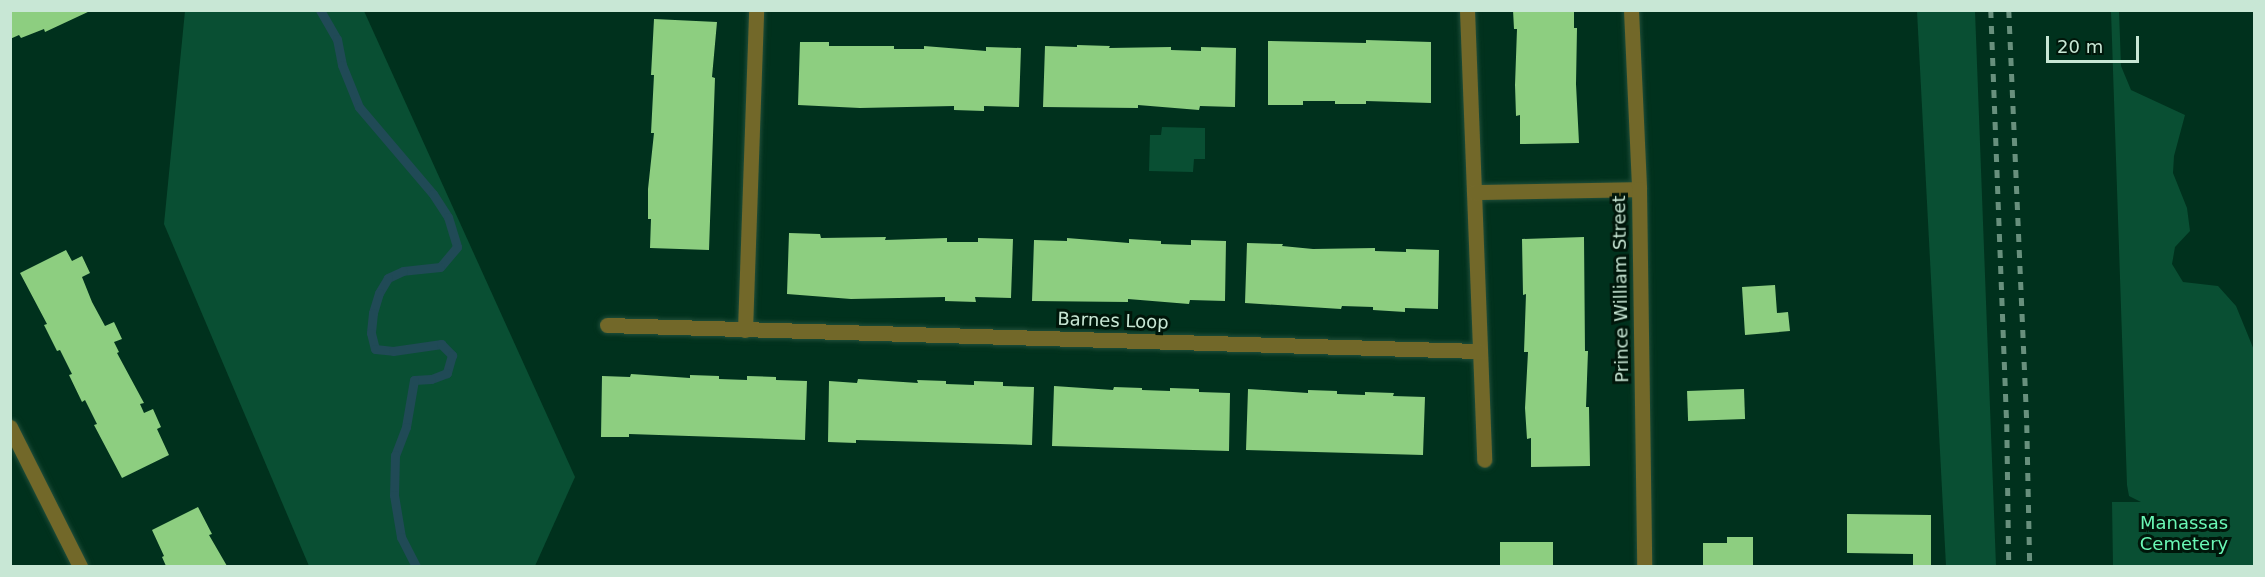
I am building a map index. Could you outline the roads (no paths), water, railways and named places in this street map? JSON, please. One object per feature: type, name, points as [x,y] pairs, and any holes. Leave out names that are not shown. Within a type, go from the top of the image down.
[{"type":"street","points":[[745,330],[756,10]]},
{"type":"street","points":[[1467,10],[1484,460]]},
{"type":"street","name":"Prince William Street","points":[[1631,10],[1639,189],[1644,567]]},
{"type":"street","points":[[1474,192],[1639,189]]},
{"type":"street","name":"Barnes Loop","points":[[607,325],[1480,351]]},
{"type":"street","points":[[10,427],[80,567]]},
{"type":"waterway","points":[[320,10],[337,39],[342,65],[359,107],[433,194],[448,217],[457,247],[440,267],[403,271],[388,278],[379,293],[373,313],[371,333],[375,349],[393,351],[441,344],[452,355],[447,373],[431,379],[414,380],[406,427],[395,455],[394,495],[401,537],[416,566]]},
{"type":"railway","points":[[1991,10],[2007,424],[2009,566]]},
{"type":"railway","points":[[2009,10],[2027,425],[2030,566]]},
{"type":"park label","name":"Manassas Cemetery","points":[[2184,534]]}]
